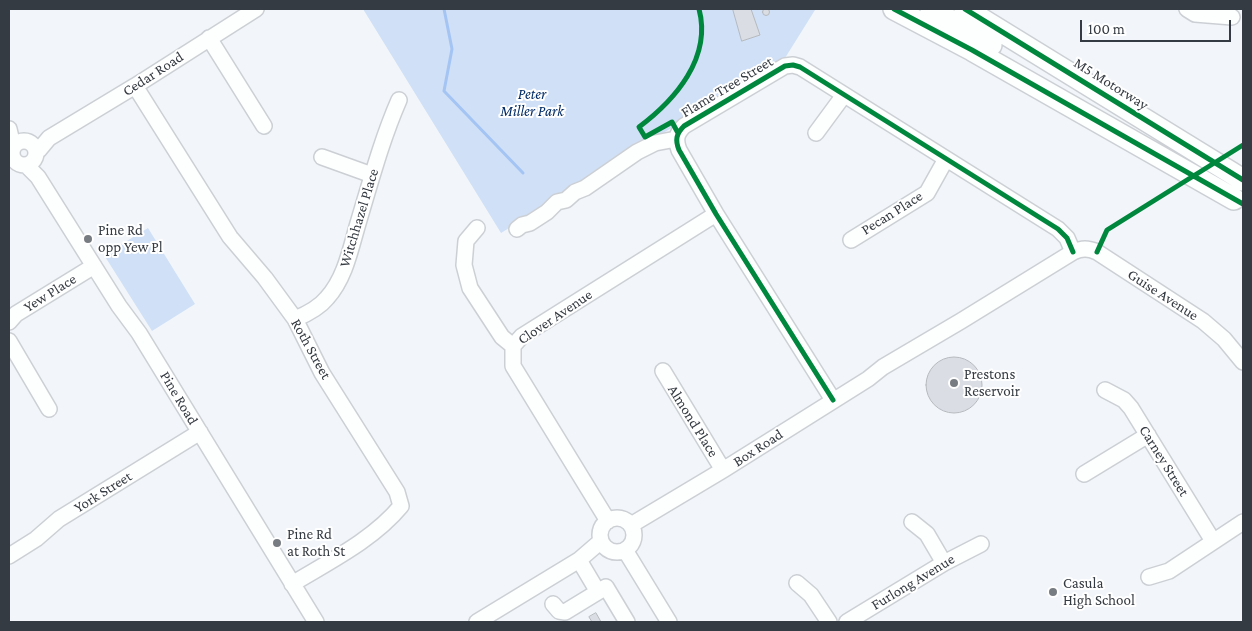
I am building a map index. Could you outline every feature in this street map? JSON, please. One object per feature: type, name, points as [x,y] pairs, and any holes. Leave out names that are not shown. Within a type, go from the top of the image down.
[{"type":"highway","points":[[894,9],[972,50],[1239,202]]},
{"type":"highway","name":"M5 Motorway","points":[[931,9],[1239,202]]},
{"type":"highway","name":"M5 Motorway","points":[[965,9],[1243,180]]},
{"type":"street","name":"Cedar Road","points":[[19,151],[39,150],[49,138],[256,9]]},
{"type":"street","points":[[1187,9],[1195,14],[1232,17]]},
{"type":"street","points":[[209,38],[264,126]]},
{"type":"street","name":"Flame Tree Street","points":[[833,400],[716,214],[679,150],[676,140],[678,133],[684,126],[786,66],[800,67],[1058,229],[1067,238],[1073,252]]},
{"type":"street","name":"Roth Street","points":[[135,86],[230,237],[265,278],[295,319],[322,373],[397,492],[401,506],[394,515],[360,542],[292,584]]},
{"type":"street","points":[[816,133],[844,95]]},
{"type":"street","name":"Witchhazel Place","points":[[295,319],[318,306],[327,298],[344,270],[372,175],[399,100]]},
{"type":"street","points":[[517,229],[522,225],[530,223],[547,212],[557,202],[566,200],[575,192],[585,188],[638,152],[655,143],[676,140]]},
{"type":"street","name":"Pine Road","points":[[19,151],[36,162],[38,176],[119,306],[139,333],[316,622]]},
{"type":"street","points":[[322,157],[372,175]]},
{"type":"street","name":"Pecan Place","points":[[851,240],[927,193],[946,159]]},
{"type":"street","name":"Clover Avenue","points":[[608,520],[513,366],[513,346],[522,336],[716,214]]},
{"type":"street","points":[[477,228],[466,241],[464,265],[470,288],[502,337],[513,346]]},
{"type":"street","name":"Guise Avenue","points":[[1073,252],[1080,248],[1097,252],[1203,321],[1224,339],[1243,362]]},
{"type":"street","name":"Box Road","points":[[630,525],[723,470],[868,379],[883,367],[1073,252]]},
{"type":"street","name":"Yew Place","points":[[9,322],[16,314],[94,266]]},
{"type":"street","points":[[9,341],[49,409]]},
{"type":"street","name":"Almond Place","points":[[663,371],[723,470]]},
{"type":"street","name":"Carney Street","points":[[1105,390],[1124,400],[1131,408],[1213,541]]},
{"type":"street","name":"York Street","points":[[9,556],[36,539],[60,519],[200,432]]},
{"type":"street","points":[[1084,474],[1148,435]]},
{"type":"street","points":[[622,519],[630,525],[634,536],[625,550],[620,552],[608,550],[601,541],[600,530],[608,520],[622,519]]},
{"type":"street","points":[[912,522],[926,534],[944,563]]},
{"type":"street","points":[[1149,577],[1169,571],[1243,522]]},
{"type":"street","points":[[477,622],[579,560],[601,541]]},
{"type":"street","name":"Furlong Avenue","points":[[847,622],[944,563],[981,544]]},
{"type":"street","points":[[625,550],[669,622]]},
{"type":"street","points":[[579,560],[598,592]]},
{"type":"street","points":[[797,583],[811,595],[829,622]]},
{"type":"street","points":[[553,604],[559,611],[565,612],[606,587],[627,622]]},
{"type":"green space","name":"Peter Miller Park","points":[[363,9],[815,10],[785,58],[501,233]]},
{"type":"green space","points":[[148,228],[195,304],[152,331],[104,255]]},
{"type":"building","points":[[733,9],[751,9],[760,35],[742,41]]},
{"type":"building","points":[[766,9],[769,12],[766,15],[763,12]]},
{"type":"building","name":"Prestons Reservoir","points":[[954,357],[969,362],[977,370],[982,385],[977,400],[969,408],[954,413],[939,408],[931,400],[926,385],[931,370],[939,362]]},
{"type":"building","points":[[596,613],[601,622],[592,622],[589,617]]},
{"type":"waterway","points":[[444,9],[452,49],[444,91],[523,173]]},
{"type":"cycle path","points":[[678,133],[672,122],[645,137],[639,127],[677,91],[695,61],[702,27],[699,9]]},
{"type":"cycle path","points":[[894,9],[972,50],[1243,204]]},
{"type":"cycle path","points":[[965,9],[1243,180]]},
{"type":"cycle path","points":[[833,400],[716,214],[679,150],[677,137],[684,126],[785,66],[793,65],[800,67],[1058,229],[1067,238],[1073,252]]},
{"type":"cycle path","points":[[1097,252],[1107,230],[1243,145]]},
{"type":"place","name":"Pine Rd opp Yew Pl","points":[[88,239]]},
{"type":"place","name":"Prestons Reservoir","points":[[954,383]]},
{"type":"place","name":"Pine Rd at Roth St","points":[[277,543]]},
{"type":"place","name":"Casula High School","points":[[1053,592]]}]
